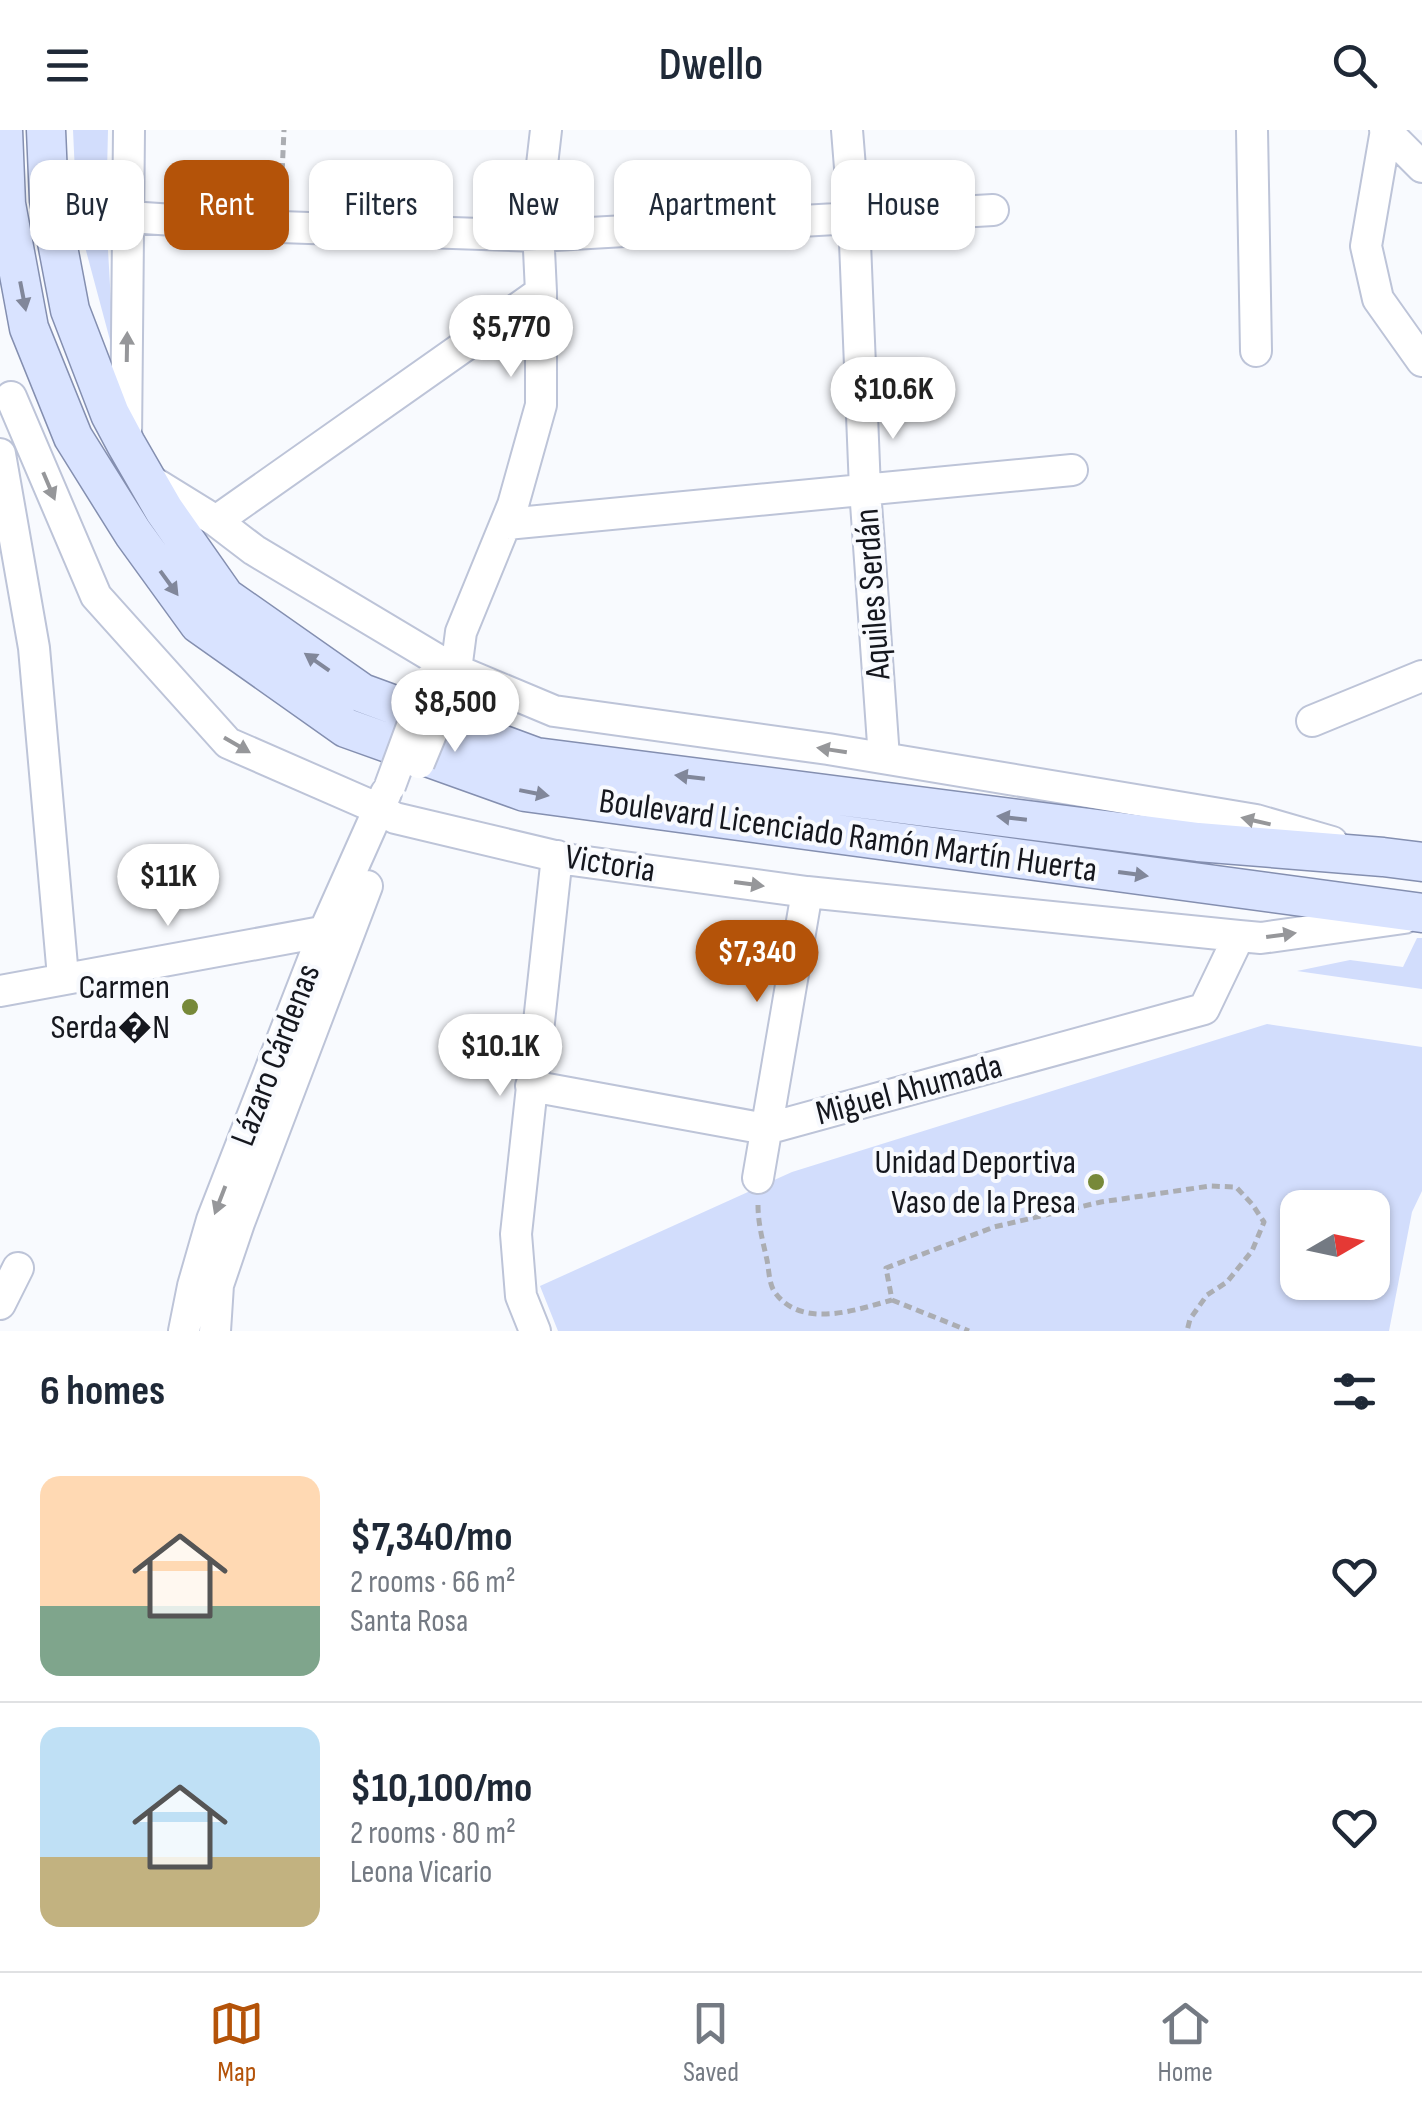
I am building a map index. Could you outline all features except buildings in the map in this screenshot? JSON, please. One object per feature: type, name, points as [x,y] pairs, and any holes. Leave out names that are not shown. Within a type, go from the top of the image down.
[{"type":"main road","name":"Boulevard Licenciado Ramón Martín Huerta","points":[[3,130],[6,204],[30,328],[73,438],[133,534],[198,624],[346,728],[524,792],[1422,914]]},
{"type":"main road","name":"Boulevard Licenciado Ramón Martín Huerta","points":[[46,130],[49,200],[70,310],[110,414],[126,444],[164,510],[225,597],[362,692],[536,757],[1198,842],[1422,862]]},
{"type":"street","points":[[129,130],[129,160]]},
{"type":"street","name":"Lázaro Cárdenas","points":[[543,160],[546,130]]},
{"type":"street","name":"Aquiles Serdán","points":[[847,130],[849,160]]},
{"type":"street","points":[[1252,130],[1256,351]]},
{"type":"street","points":[[1386,130],[1422,167]]},
{"type":"street","points":[[1386,130],[1366,246],[1378,299],[1422,361]]},
{"type":"street","points":[[975,211],[993,210]]},
{"type":"street","points":[[594,233],[831,219]]},
{"type":"street","points":[[289,227],[473,234]]},
{"type":"street","points":[[126,444],[129,250]]},
{"type":"street","name":"Lázaro Cárdenas","points":[[184,1331],[212,1220],[392,802],[513,505],[541,405],[539,250]]},
{"type":"street","name":"Aquiles Serdán","points":[[855,250],[884,758]]},
{"type":"street","points":[[216,521],[541,292]]},
{"type":"street","points":[[6,398],[53,389]]},
{"type":"street","name":"Victoria","points":[[6,398],[96,596],[228,743],[557,856],[808,892],[1261,938],[1422,914]]},
{"type":"street","points":[[0,454],[34,648],[63,977]]},
{"type":"street","points":[[506,524],[1072,470]]},
{"type":"street","points":[[146,478],[216,521],[443,676],[554,711],[884,758],[1256,820],[1383,857]]},
{"type":"street","points":[[1312,721],[1422,676]]},
{"type":"street","points":[[534,1331],[521,1296],[516,1234],[557,856]]},
{"type":"street","points":[[758,1178],[808,892]]},
{"type":"street","points":[[0,990],[337,929]]},
{"type":"street","name":"Lázaro Cárdenas","points":[[215,1331],[218,1285],[337,929]]},
{"type":"street","name":"Miguel Ahumada","points":[[532,1086],[766,1129],[1204,1010],[1240,936]]},
{"type":"street","points":[[0,1304],[18,1268]]},
{"type":"path","points":[[283,160],[284,130]]},
{"type":"path","points":[[758,1178],[758,1220],[773,1290],[794,1310],[822,1314],[853,1311],[892,1300],[969,1331]]},
{"type":"path","points":[[892,1300],[886,1268],[994,1228],[1102,1202],[1210,1186],[1236,1187],[1264,1222],[1252,1251],[1227,1282],[1207,1295],[1190,1319],[1187,1331]]},
{"type":"shaded area","points":[[73,130],[108,130],[107,160],[74,160]]},
{"type":"shaded area","points":[[86,250],[108,250],[114,355]]},
{"type":"shaded area","points":[[1417,938],[1422,938],[1422,989],[1297,971],[1350,960],[1403,967]]},
{"type":"shaded area","name":"Unidad Deportiva Vaso de la Presa","points":[[1267,1024],[1422,1047],[1422,1191],[1412,1212],[1389,1331],[558,1331],[540,1286],[792,1172]]},
{"type":"place","name":"Carmen Serda�N","points":[[190,1007]]},
{"type":"place","name":"Unidad Deportiva Vaso de la Presa","points":[[1096,1182]]}]
